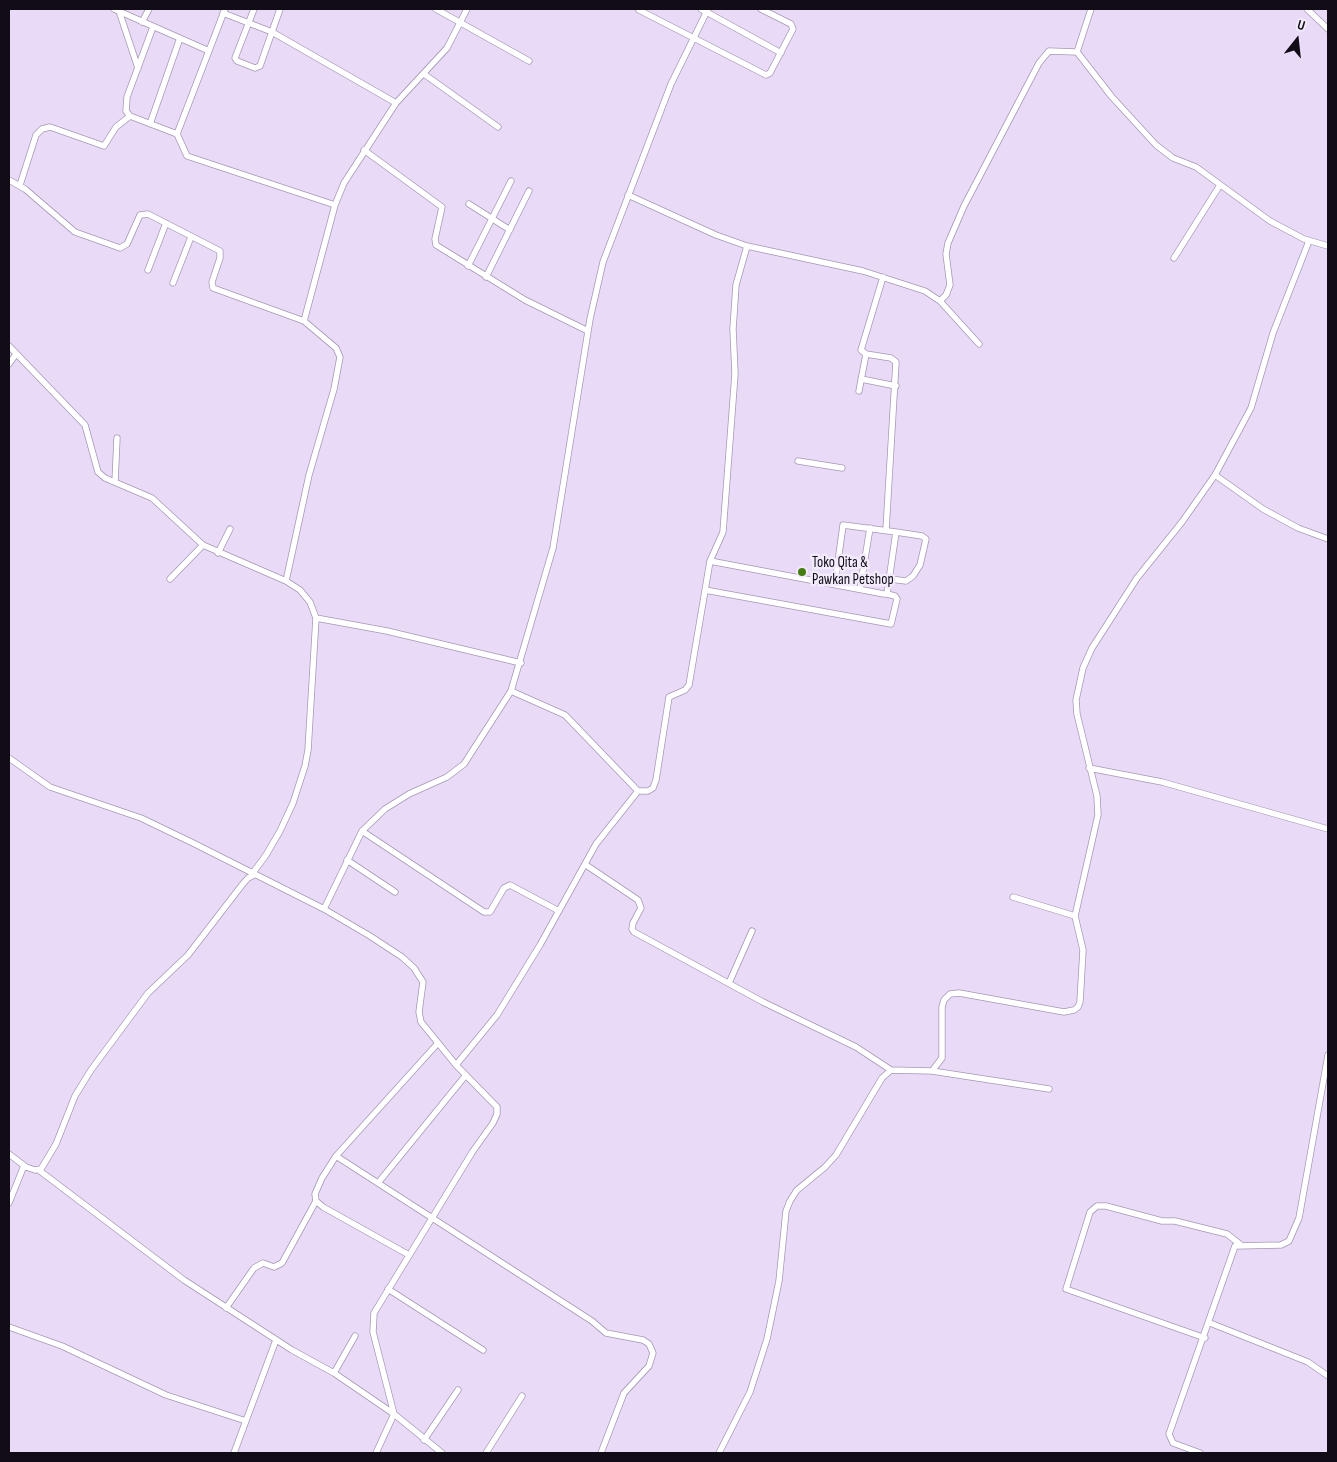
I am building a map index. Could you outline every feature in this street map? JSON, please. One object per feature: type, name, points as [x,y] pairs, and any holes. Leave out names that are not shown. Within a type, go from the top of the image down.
[{"type":"street","points":[[142,22],[149,9]]},
{"type":"street","points":[[254,9],[235,58],[237,61],[255,68],[260,66],[280,9]]},
{"type":"street","points":[[436,9],[529,61]]},
{"type":"street","points":[[304,321],[335,205],[344,183],[396,103],[447,48],[467,9]]},
{"type":"street","points":[[640,10],[766,75],[770,73],[793,31],[792,26],[761,9]]},
{"type":"street","points":[[1077,52],[1091,9]]},
{"type":"street","points":[[1307,9],[1328,30]]},
{"type":"street","points":[[116,10],[209,51]]},
{"type":"street","points":[[116,10],[138,68]]},
{"type":"street","points":[[324,909],[362,830],[385,809],[401,799],[447,777],[464,764],[511,691],[521,664],[553,548],[588,331],[603,262],[671,84],[705,10],[781,53]]},
{"type":"street","points":[[177,134],[224,11],[272,32],[396,103]]},
{"type":"street","points":[[153,27],[127,97],[126,111],[130,116],[177,134],[187,156],[335,205]]},
{"type":"street","points":[[150,124],[180,38]]},
{"type":"street","points":[[940,301],[946,296],[950,285],[946,254],[948,242],[977,181],[1039,63],[1049,50],[1077,52],[1112,97],[1156,145],[1172,158],[1190,163],[1270,221],[1309,240],[1328,246]]},
{"type":"street","points":[[424,74],[498,127]]},
{"type":"street","points":[[20,185],[36,135],[42,129],[50,127],[104,146],[116,126],[130,116]]},
{"type":"street","points":[[364,150],[442,207],[435,244],[525,300],[588,331]]},
{"type":"street","points":[[9,180],[20,185],[75,232],[120,248],[127,244],[142,214],[148,214],[166,223],[221,253],[212,282],[213,288],[304,321],[336,348],[340,357],[334,389],[309,475],[286,581]]},
{"type":"street","points":[[468,266],[511,181]]},
{"type":"street","points":[[1174,258],[1220,185]]},
{"type":"street","points":[[486,277],[529,191]]},
{"type":"street","points":[[628,195],[716,235],[747,246],[883,277],[925,291],[940,301],[979,344]]},
{"type":"street","points":[[468,204],[510,230]]},
{"type":"street","points":[[148,270],[166,223]]},
{"type":"street","points":[[173,283],[191,237]]},
{"type":"street","points":[[932,1071],[942,1058],[942,1007],[944,1000],[950,994],[959,993],[1064,1012],[1078,1007],[1080,1002],[1083,950],[1075,916],[1098,815],[1097,796],[1089,768],[1076,700],[1083,668],[1092,648],[1136,578],[1182,522],[1215,475],[1251,408],[1273,333],[1309,240]]},
{"type":"street","points":[[511,691],[565,715],[638,790],[648,791],[653,788],[656,780],[669,697],[685,690],[689,685],[710,561],[723,532],[735,374],[733,329],[736,285],[747,246]]},
{"type":"street","points":[[883,277],[861,350],[866,354],[896,360],[896,386],[886,530]]},
{"type":"street","points":[[9,346],[85,425],[98,472],[115,482],[143,493],[159,503],[203,545],[286,581],[300,590],[310,602],[316,618],[308,750],[296,796],[280,832],[253,874],[242,885],[188,955],[148,993],[91,1070],[75,1096],[56,1144],[40,1170]]},
{"type":"street","points":[[9,364],[16,354]]},
{"type":"street","points":[[859,391],[866,354]]},
{"type":"street","points":[[861,379],[896,386]]},
{"type":"street","points":[[115,482],[117,438]]},
{"type":"street","points":[[798,461],[842,468]]},
{"type":"street","points":[[1215,475],[1263,509],[1298,528],[1328,539]]},
{"type":"street","points":[[835,584],[843,525],[922,536],[926,539],[920,565],[914,576],[906,581],[890,579]]},
{"type":"street","points":[[860,589],[870,528]]},
{"type":"street","points":[[218,553],[230,530]]},
{"type":"street","points":[[887,594],[896,532]]},
{"type":"street","points":[[170,580],[203,545]]},
{"type":"street","points":[[705,590],[890,624],[893,622],[897,599],[895,596],[887,594],[710,561]]},
{"type":"street","points":[[316,618],[386,631],[521,664]]},
{"type":"street","points":[[9,758],[50,787],[141,818],[324,909],[370,936],[414,968],[423,982],[419,1017],[456,1065],[495,1103],[498,1114],[378,1303],[373,1323],[394,1414],[376,1453]]},
{"type":"street","points":[[1089,768],[1162,782],[1328,829]]},
{"type":"street","points":[[456,1065],[497,1015],[611,823],[638,790]]},
{"type":"street","points":[[362,830],[484,912],[490,912],[504,888],[510,884],[560,911]]},
{"type":"street","points":[[347,860],[395,892]]},
{"type":"street","points":[[586,865],[638,900],[641,908],[632,929],[634,932],[729,983],[856,1047],[891,1070],[932,1071],[1049,1089]]},
{"type":"street","points":[[1013,898],[1075,916]]},
{"type":"street","points":[[729,983],[752,931]]},
{"type":"street","points":[[226,1308],[254,1268],[263,1263],[274,1267],[282,1263],[316,1201],[317,1187],[336,1156],[438,1043]]},
{"type":"street","points":[[1200,1453],[1173,1442],[1169,1434],[1205,1338],[1235,1246],[1281,1245],[1289,1241],[1299,1218],[1328,1055]]},
{"type":"street","points":[[719,1453],[750,1392],[767,1339],[779,1281],[786,1211],[790,1201],[797,1190],[825,1167],[836,1155],[882,1078],[891,1070]]},
{"type":"street","points":[[378,1183],[466,1075]]},
{"type":"street","points":[[9,1154],[26,1167],[40,1170],[184,1280],[276,1340],[334,1372],[394,1414],[442,1453]]},
{"type":"street","points":[[336,1156],[592,1321],[606,1333],[643,1340],[649,1344],[653,1353],[649,1366],[624,1394],[601,1453]]},
{"type":"street","points":[[9,1204],[21,1172],[26,1167]]},
{"type":"street","points":[[316,1201],[323,1207],[409,1255]]},
{"type":"street","points":[[1205,1338],[1066,1289],[1090,1212],[1097,1206],[1106,1206],[1162,1221],[1175,1221],[1227,1234],[1241,1245]]},
{"type":"street","points":[[388,1289],[484,1350]]},
{"type":"street","points":[[1210,1323],[1308,1362],[1328,1376]]},
{"type":"street","points":[[9,1327],[62,1346],[166,1395],[246,1421]]},
{"type":"street","points":[[334,1372],[354,1336]]},
{"type":"street","points":[[234,1453],[276,1340]]},
{"type":"street","points":[[424,1440],[458,1390]]},
{"type":"street","points":[[486,1453],[522,1396]]},
{"type":"place","name":"Toko Qita & Pawkan Petshop","points":[[802,572]]}]
